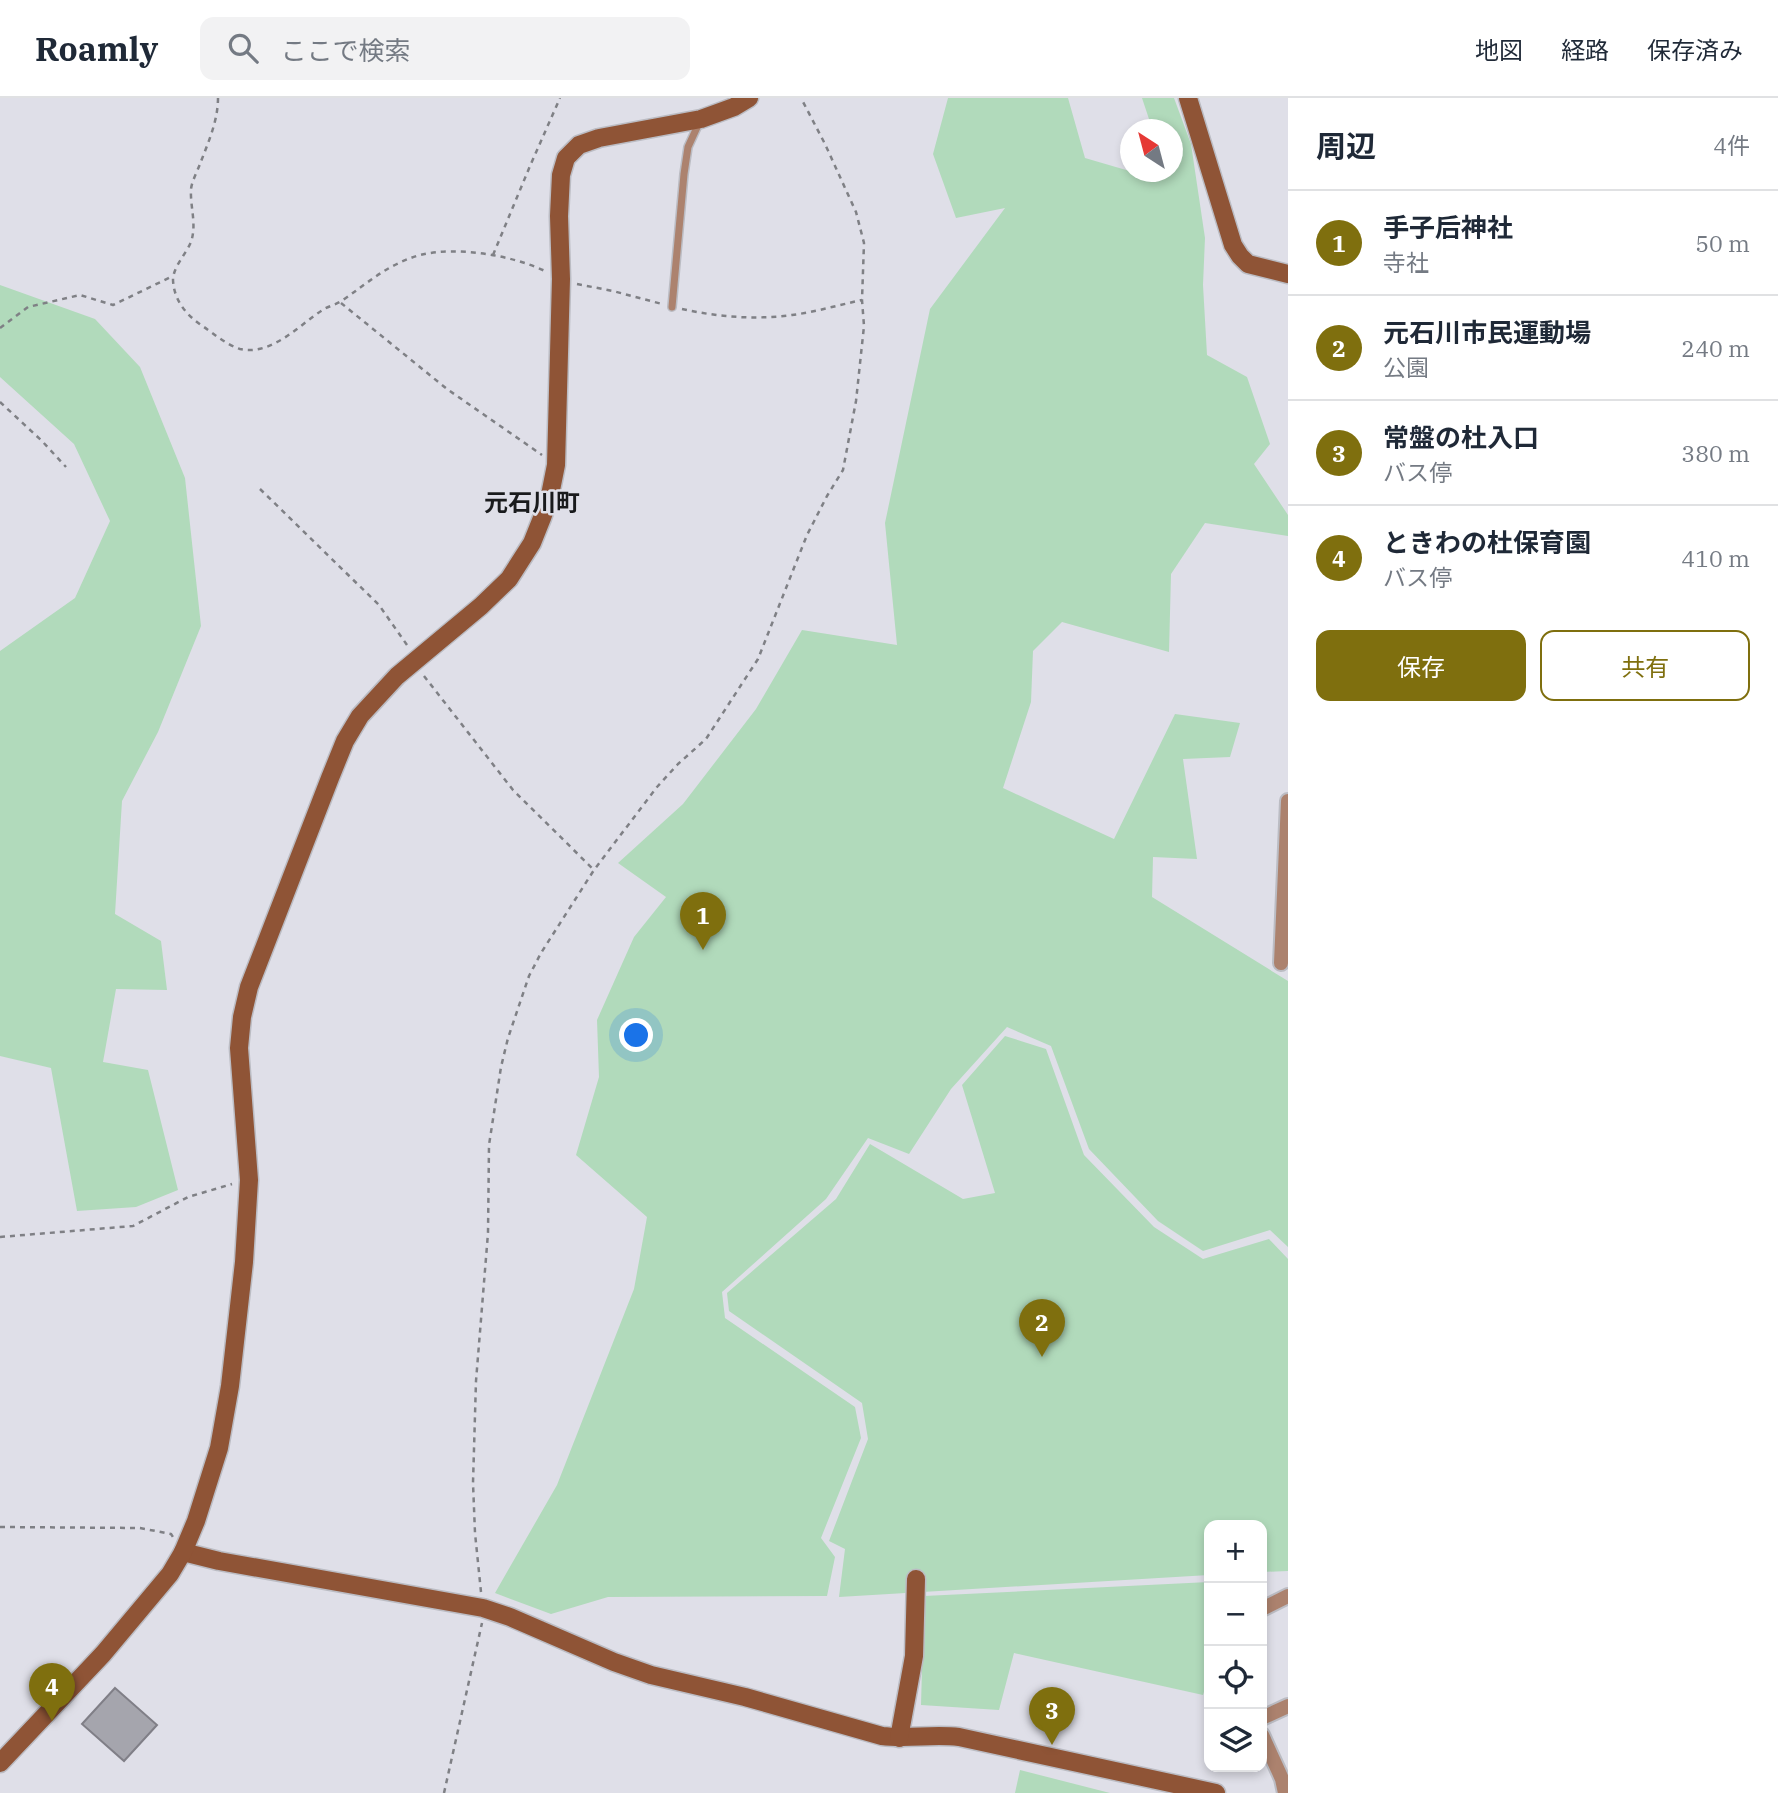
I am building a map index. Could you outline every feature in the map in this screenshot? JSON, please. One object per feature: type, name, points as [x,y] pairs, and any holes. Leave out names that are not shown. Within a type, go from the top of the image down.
[{"type":"street","points":[[0,1763],[103,1654],[170,1574],[196,1521],[219,1448],[230,1386],[244,1262],[249,1180],[239,1048],[242,1017],[250,987],[345,741],[360,716],[416,660],[509,579],[532,543],[550,495],[556,465],[561,279],[559,216],[561,175],[566,158],[579,145],[599,138],[701,119],[734,107],[749,98]]},
{"type":"street","points":[[1188,98],[1233,244],[1248,264],[1288,274]]},
{"type":"street","points":[[1281,963],[1288,801]]},
{"type":"street","points":[[183,1552],[219,1561],[483,1608],[651,1675],[745,1697],[882,1736],[960,1737],[1214,1793]]},
{"type":"street","points":[[900,1738],[914,1656],[916,1579]]},
{"type":"street","points":[[1267,1607],[1288,1597]]},
{"type":"street","points":[[1267,1716],[1288,1706]]},
{"type":"street","points":[[1267,1746],[1282,1779],[1285,1793]]},
{"type":"lane","points":[[672,307],[688,147],[701,119]]},
{"type":"path","points":[[218,98],[214,127],[191,187],[194,226],[191,241],[173,276],[174,288],[179,303],[189,317],[241,349],[256,348],[279,341],[395,264],[422,255],[456,252],[493,255],[538,268],[561,279],[672,307],[729,317],[792,315],[862,300]]},
{"type":"path","points":[[493,255],[560,98]]},
{"type":"path","points":[[444,1793],[481,1630],[483,1608],[473,1483],[476,1381],[488,1233],[491,1132],[508,1038],[529,976],[594,870],[657,787],[706,739],[758,659],[807,535],[843,470],[856,401],[864,326],[864,243],[856,212],[801,98]]},
{"type":"path","points":[[0,328],[27,307],[80,295],[113,305],[173,276]]},
{"type":"path","points":[[340,302],[447,389],[556,465]]},
{"type":"path","points":[[0,402],[66,467]]},
{"type":"path","points":[[260,489],[379,605],[406,643],[426,681],[513,790],[594,870]]},
{"type":"path","points":[[0,1237],[133,1226],[188,1196],[249,1180]]},
{"type":"path","points":[[0,1527],[140,1528],[171,1534],[183,1552]]},
{"type":"green space","points":[[948,98],[1068,98],[1085,158],[1120,168],[1120,182],[1183,182],[1183,122],[1191,144],[1205,238],[1203,285],[1207,355],[1247,377],[1270,444],[1254,464],[1288,515],[1288,536],[1205,523],[1171,574],[1169,652],[1062,622],[1033,651],[1031,702],[1003,788],[1114,839],[1175,714],[1240,723],[1230,757],[1183,759],[1197,859],[1153,857],[1152,897],[1288,981],[1288,1247],[1270,1230],[1203,1251],[1158,1221],[1089,1149],[1051,1046],[1007,1027],[951,1089],[909,1154],[868,1138],[826,1199],[722,1292],[725,1318],[855,1407],[861,1438],[821,1538],[835,1557],[827,1596],[608,1597],[551,1614],[495,1593],[557,1485],[634,1289],[647,1217],[576,1155],[599,1077],[597,1020],[634,937],[666,897],[618,863],[683,804],[756,709],[802,630],[897,645],[885,523],[930,309],[1005,208],[956,218],[933,154]]},
{"type":"green space","points":[[1142,98],[1174,98],[1182,119],[1149,119]]},
{"type":"green space","points":[[0,285],[95,319],[140,367],[185,478],[201,626],[158,732],[122,801],[115,914],[161,941],[167,990],[116,989],[103,1062],[148,1070],[178,1190],[136,1207],[77,1211],[51,1068],[0,1056],[0,651],[75,598],[110,521],[74,444],[0,377]]},
{"type":"green space","points":[[1005,1036],[1046,1049],[1084,1155],[1154,1227],[1203,1259],[1269,1239],[1288,1259],[1288,1571],[1267,1572],[1267,1520],[1204,1520],[1204,1575],[839,1597],[845,1549],[829,1541],[868,1439],[862,1403],[729,1311],[727,1293],[836,1199],[870,1144],[963,1199],[995,1193],[962,1085]]},
{"type":"green space","points":[[1204,1582],[1203,1695],[1014,1653],[999,1710],[921,1705],[924,1596]]},
{"type":"green space","points":[[1020,1770],[1110,1793],[1015,1793]]},
{"type":"building","points":[[115,1688],[157,1725],[124,1761],[82,1724]]},
{"type":"place","name":"手子后神社","points":[[703,950]]},
{"type":"place","name":"元石川市民運動場","points":[[1042,1357]]},
{"type":"place","name":"ときわの杜保育園","points":[[52,1721]]},
{"type":"place","name":"常盤の杜入口","points":[[1052,1745]]},
{"type":"district","name":"元石川町","points":[[532,503]]}]
